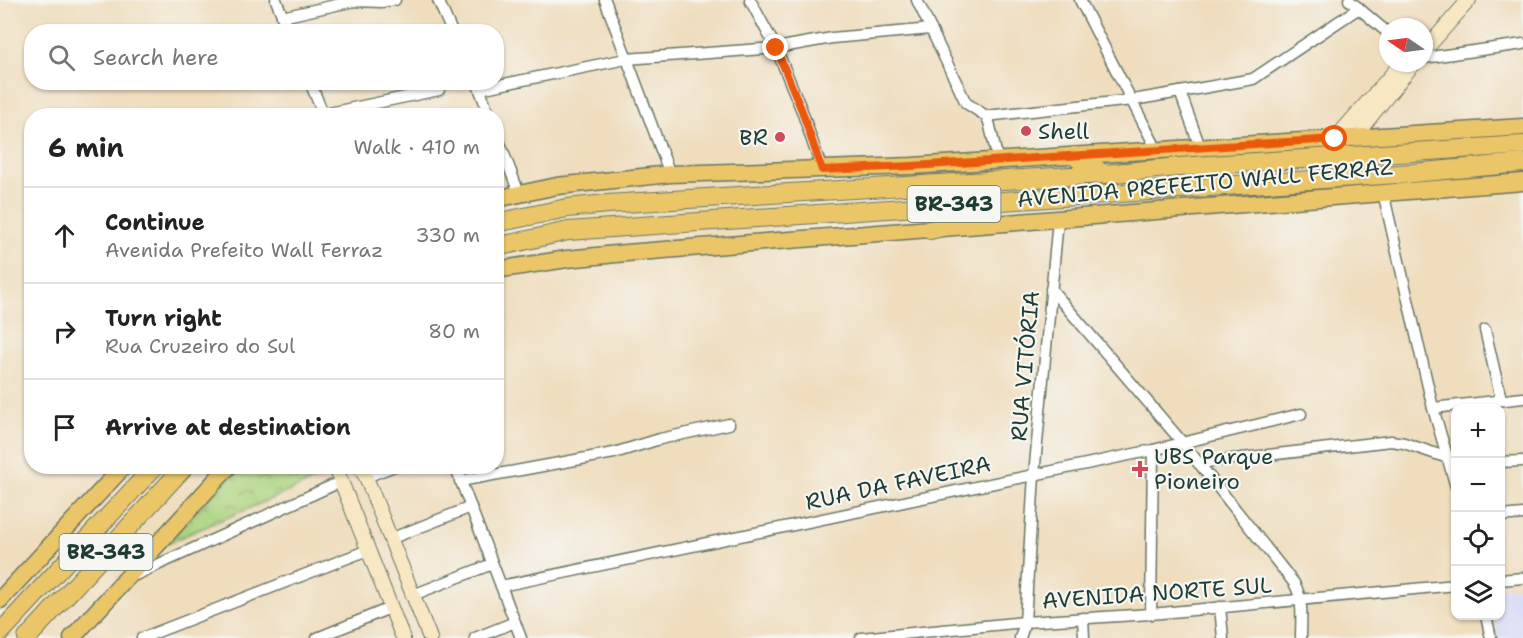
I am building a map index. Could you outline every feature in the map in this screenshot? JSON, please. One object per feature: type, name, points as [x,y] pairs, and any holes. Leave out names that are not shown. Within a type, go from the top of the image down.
[{"type":"highway","name":"AVENIDA PREFEITO WALL FERRAZ","points":[[504,221],[567,208],[607,204],[1104,174],[1178,167],[1523,145]]},
{"type":"highway","points":[[1074,156],[1104,174]]},
{"type":"highway","name":"AVENIDA PREFEITO WALL FERRAZ","points":[[504,245],[568,231],[1413,173],[1523,163]]},
{"type":"highway","points":[[930,230],[963,222],[1002,201]]},
{"type":"highway","name":"BR-343","points":[[0,633],[148,474]]},
{"type":"highway","name":"BR-343","points":[[27,638],[178,474]]},
{"type":"main road","name":"AVENIDA PREFEITO WALL FERRAZ","points":[[504,198],[557,186],[670,174],[822,170],[998,161],[1523,127]]},
{"type":"main road","name":"AVENIDA PREFEITO WALL FERRAZ","points":[[504,269],[626,253],[1523,182]]},
{"type":"main road","points":[[0,600],[117,474]]},
{"type":"main road","points":[[72,638],[222,474]]},
{"type":"street","points":[[276,0],[285,24]]},
{"type":"street","points":[[282,17],[354,1],[395,0]]},
{"type":"street","points":[[438,0],[449,24]]},
{"type":"street","points":[[605,0],[670,174]]},
{"type":"street","points":[[750,0],[776,48],[802,111],[822,170]]},
{"type":"street","points":[[916,0],[966,103],[986,116],[998,161]]},
{"type":"street","points":[[1080,0],[1157,150]]},
{"type":"street","points":[[1349,0],[1379,25]]},
{"type":"street","points":[[1433,28],[1457,0]]},
{"type":"street","points":[[1433,41],[1469,0]]},
{"type":"street","points":[[986,116],[1133,100],[1253,80],[1359,8]]},
{"type":"street","points":[[504,81],[626,59],[776,48],[832,38],[931,29]]},
{"type":"street","points":[[1433,57],[1523,44]]},
{"type":"street","points":[[1335,139],[1394,72]]},
{"type":"street","points":[[1354,137],[1407,72]]},
{"type":"street","points":[[313,90],[321,108]]},
{"type":"street","points":[[356,108],[439,90]]},
{"type":"street","points":[[480,90],[487,108]]},
{"type":"street","points":[[1180,92],[1200,147]]},
{"type":"street","points":[[504,155],[519,193]]},
{"type":"street","points":[[1383,192],[1433,408],[1451,463]]},
{"type":"street","name":"RUA VITÓRIA","points":[[1020,638],[1025,622],[1034,475],[1058,220]]},
{"type":"street","points":[[1051,290],[1182,442],[1294,583],[1301,601],[1301,638]]},
{"type":"street","points":[[1485,330],[1501,399]]},
{"type":"street","points":[[1433,408],[1523,398]]},
{"type":"street","name":"RUA DA FAVEIRA","points":[[501,586],[1154,450],[1301,414]]},
{"type":"street","points":[[504,474],[614,453],[660,439],[729,424]]},
{"type":"street","points":[[1198,463],[1391,441],[1404,443],[1451,463]]},
{"type":"street","points":[[1151,614],[1154,450]]},
{"type":"street","points":[[1505,462],[1523,461]]},
{"type":"street","points":[[338,474],[403,638]]},
{"type":"street","points":[[363,474],[430,638]]},
{"type":"street","points":[[458,474],[521,638]]},
{"type":"street","points":[[460,482],[502,474]]},
{"type":"street","points":[[123,581],[340,482]]},
{"type":"street","points":[[390,539],[471,507]]},
{"type":"street","points":[[1505,516],[1523,514]]},
{"type":"street","points":[[142,638],[368,550]]},
{"type":"street","points":[[413,595],[492,564]]},
{"type":"street","points":[[1505,580],[1523,578]]},
{"type":"street","name":"AVENIDA NORTE SUL","points":[[861,638],[1025,622],[1301,601],[1451,585]]},
{"type":"street","points":[[1220,607],[1222,638]]},
{"type":"street","points":[[317,638],[390,608]]},
{"type":"street","points":[[1083,618],[1084,638]]},
{"type":"street","points":[[1487,620],[1491,638]]},
{"type":"street","points":[[476,638],[515,622]]},
{"type":"shaded area","points":[[1523,586],[1523,638],[1498,638],[1496,620],[1505,620],[1505,588]]},
{"type":"green space","points":[[232,474],[328,474],[327,475],[165,544]]},
{"type":"place","name":"Shell","points":[[1026,131]]},
{"type":"place","name":"BR","points":[[780,137]]},
{"type":"place","name":"UBS Parque Pioneiro","points":[[1140,469]]},
{"type":"route","points":[[776,48],[802,111],[822,170],[1335,139]]}]
